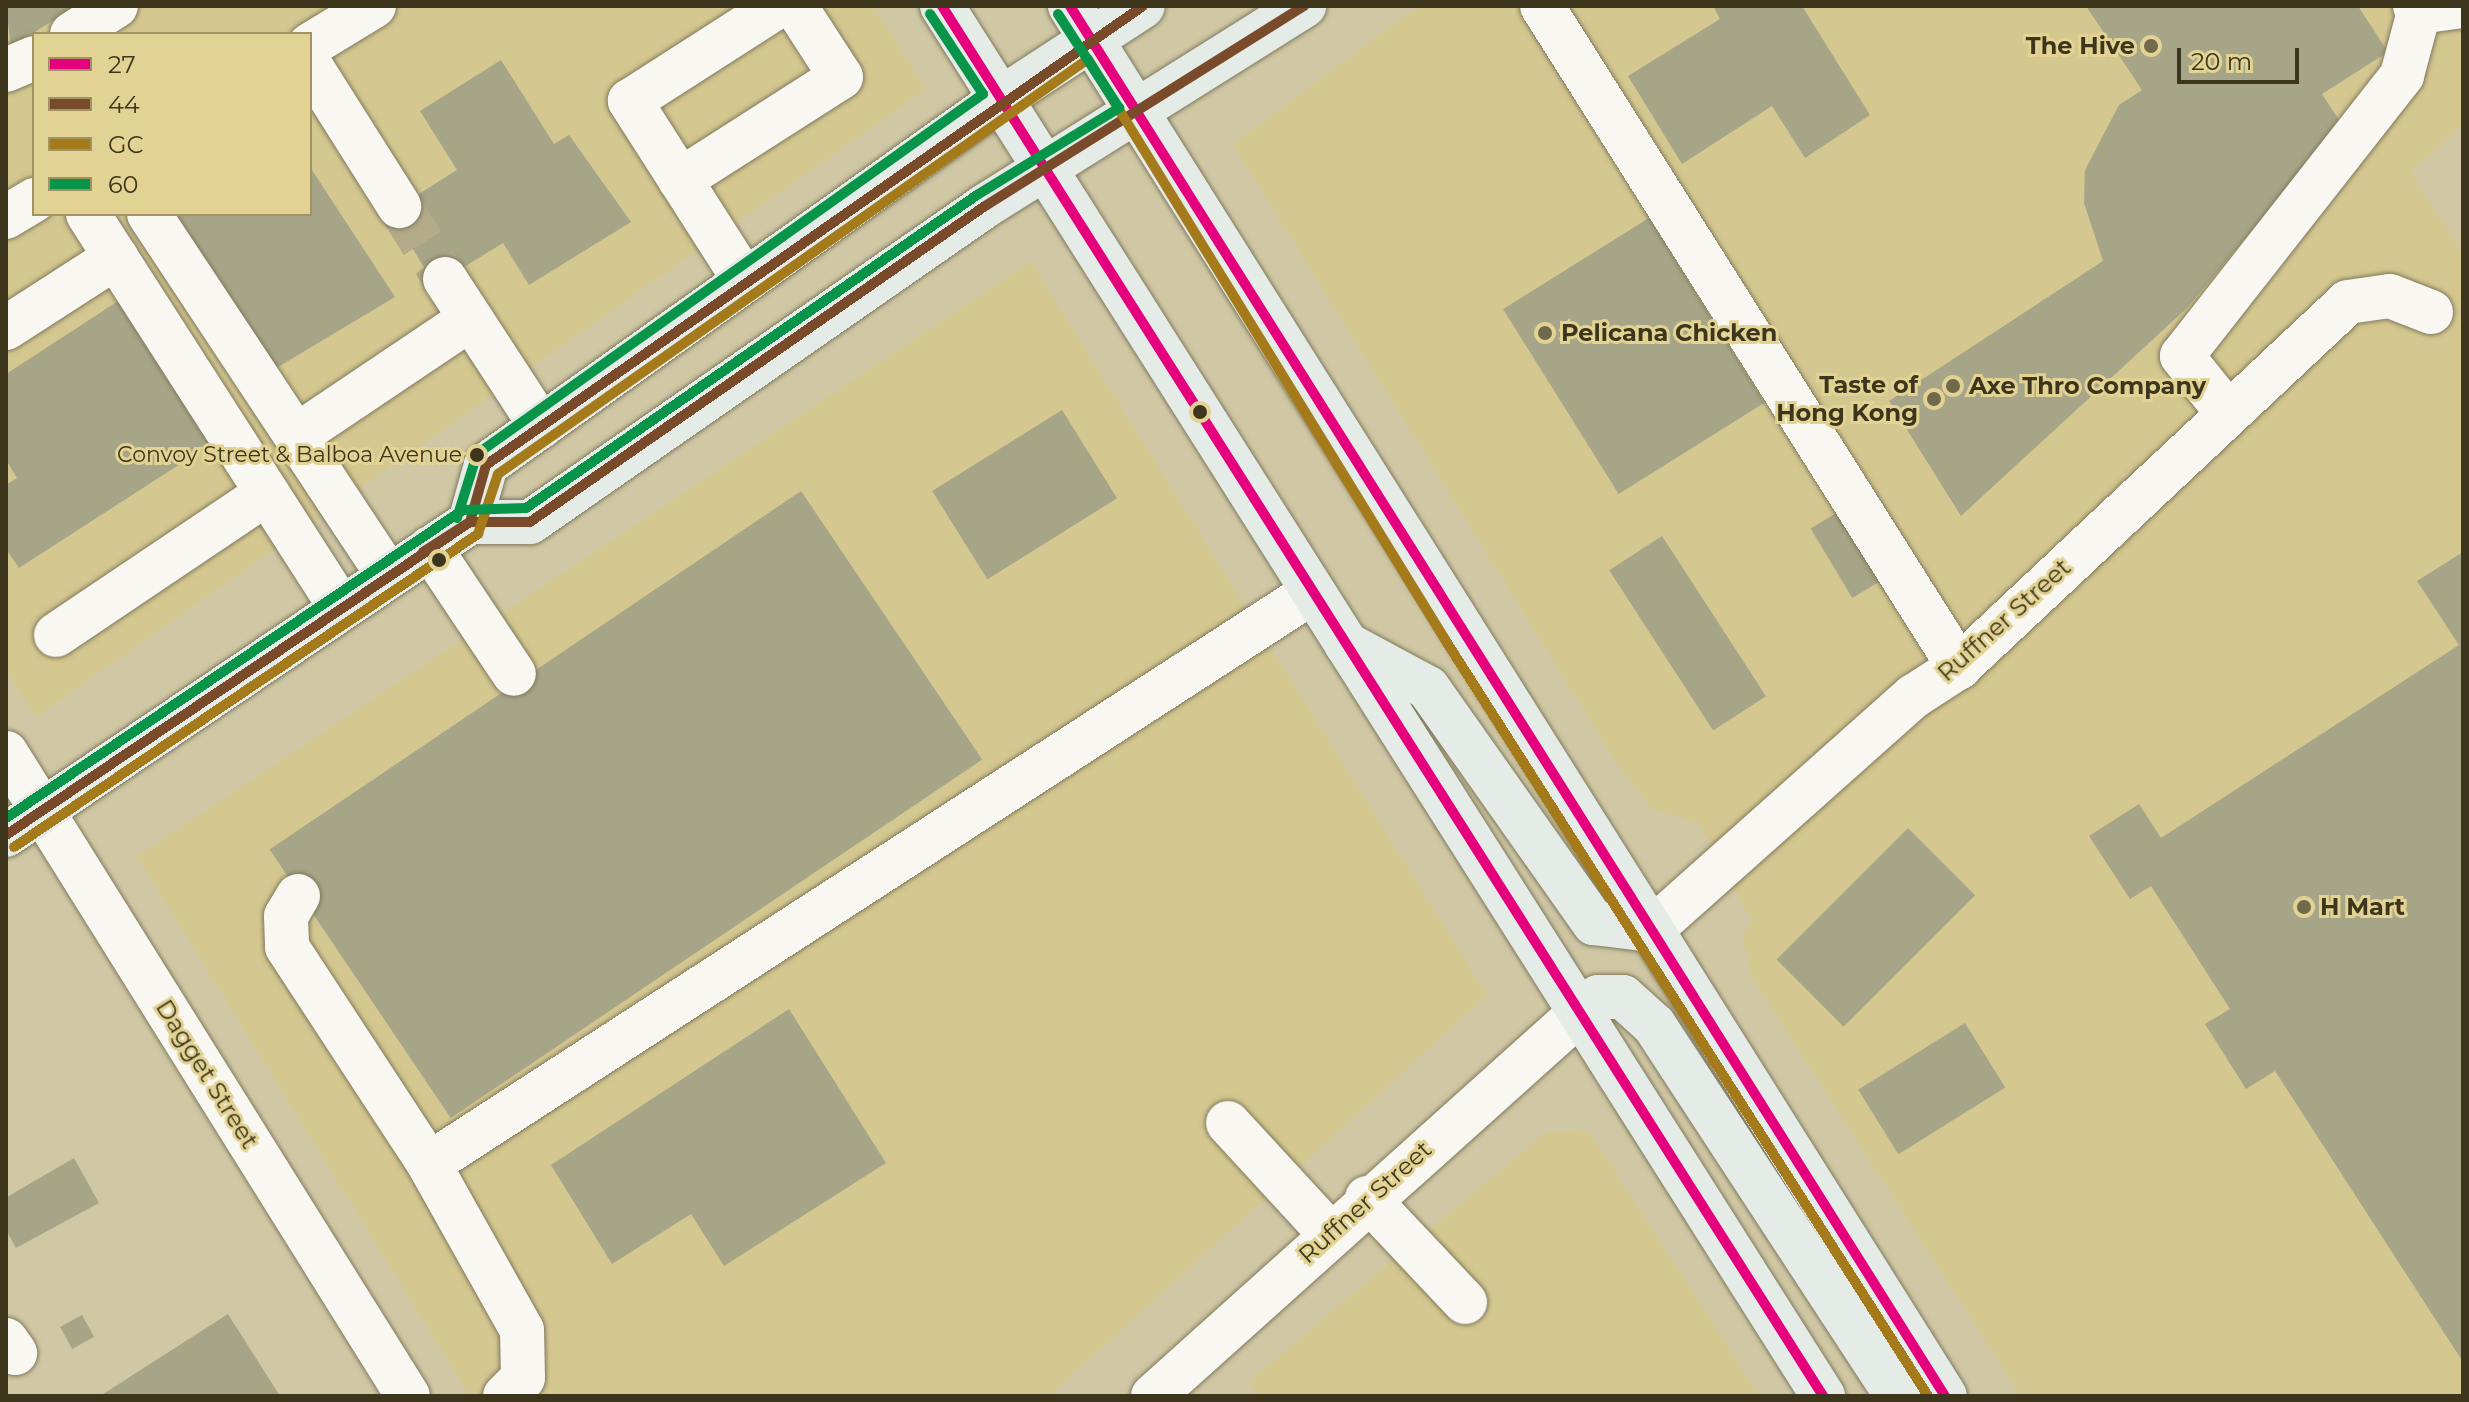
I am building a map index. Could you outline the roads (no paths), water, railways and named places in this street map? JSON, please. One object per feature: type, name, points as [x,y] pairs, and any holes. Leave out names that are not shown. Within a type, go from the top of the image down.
[{"type":"main road","points":[[942,6],[1341,641],[1581,1012],[1823,1396]]},
{"type":"main road","points":[[470,522],[486,465],[1002,98],[1081,22],[1143,6]]},
{"type":"main road","points":[[6,835],[470,522],[530,522],[1045,168],[1304,6]]},
{"type":"main road","points":[[1081,22],[1456,630],[1651,930],[1945,1396]]},
{"type":"main road","points":[[1341,641],[1428,688],[1594,923],[1651,930]]},
{"type":"main road","points":[[1581,1012],[1598,997],[1623,997],[1654,1025],[1897,1396]]},
{"type":"street","points":[[75,32],[116,6]]},
{"type":"street","points":[[312,44],[374,6]]},
{"type":"street","points":[[745,281],[630,101],[778,6]]},
{"type":"street","points":[[680,180],[841,77],[795,6]]},
{"type":"street","points":[[1542,6],[1959,667]]},
{"type":"street","points":[[2227,412],[2182,356],[2402,75],[2417,9],[2463,6]]},
{"type":"street","points":[[6,70],[32,59]]},
{"type":"street","points":[[312,68],[399,206]]},
{"type":"street","points":[[6,217],[32,201]]},
{"type":"street","points":[[89,216],[341,608]]},
{"type":"street","points":[[150,216],[389,576]]},
{"type":"street","points":[[6,328],[116,257]]},
{"type":"street","points":[[445,279],[541,426]]},
{"type":"street","name":"Ruffner Street","points":[[1651,930],[1914,696],[1959,667],[2227,412],[2348,302],[2390,296],[2431,312]]},
{"type":"street","points":[[296,436],[470,319]]},
{"type":"street","points":[[56,635],[267,493]]},
{"type":"street","points":[[430,548],[514,674]]},
{"type":"street","points":[[429,1164],[1311,593]]},
{"type":"street","name":"Dagget Street","points":[[6,753],[408,1396]]},
{"type":"street","points":[[298,896],[286,916],[287,947],[429,1164],[522,1330],[523,1378],[505,1396]]},
{"type":"street","name":"Ruffner Street","points":[[1153,1396],[1367,1198],[1581,1012]]},
{"type":"street","points":[[1228,1123],[1329,1233]]},
{"type":"street","points":[[1367,1198],[1465,1302]]},
{"type":"tunnel","points":[[399,206],[445,279]]},
{"type":"place","name":"The Hive","points":[[2151,46]]},
{"type":"place","name":"Pelicana Chicken","points":[[1545,333]]},
{"type":"place","name":"Axe Thro Company","points":[[1953,386]]},
{"type":"place","name":"Taste of Hong Kong","points":[[1934,399]]},
{"type":"place","name":"Convoy Street & Balboa Avenue","points":[[477,455]]},
{"type":"place","name":"H Mart","points":[[2304,907]]}]
